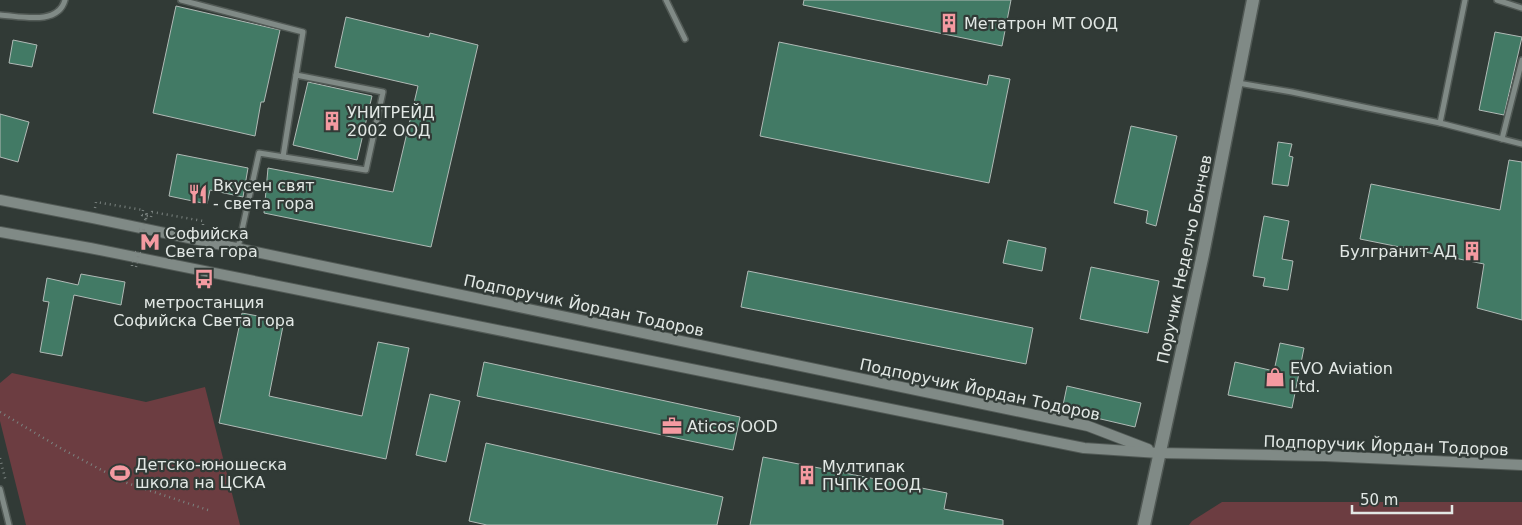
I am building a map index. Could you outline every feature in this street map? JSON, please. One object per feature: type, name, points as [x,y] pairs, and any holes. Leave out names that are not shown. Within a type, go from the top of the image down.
[{"type":"street","name":"Поручик Неделчо Бончев","points":[[1144,525],[1158,453],[1203,254],[1253,0]]},
{"type":"street","name":"Подпоручик Йордан Тодоров","points":[[0,200],[1088,426],[1158,453]]},
{"type":"street","name":"Подпоручик Йордан Тодоров","points":[[0,232],[1084,448],[1158,453],[1325,456],[1522,465]]},
{"type":"lane","points":[[0,15],[43,18],[55,14],[64,4],[65,0]]},
{"type":"lane","points":[[181,0],[303,32],[283,157]]},
{"type":"lane","points":[[666,0],[685,39]]},
{"type":"lane","points":[[1440,123],[1466,0]]},
{"type":"lane","points":[[1497,0],[1522,8]]},
{"type":"lane","points":[[1502,139],[1522,60]]},
{"type":"lane","points":[[238,248],[259,153],[366,170],[383,92],[296,76]]},
{"type":"lane","points":[[1238,83],[1292,92],[1440,123],[1522,144]]},
{"type":"lane","points":[[0,489],[9,525]]},
{"type":"path","points":[[96,202],[143,210],[142,215],[151,217],[152,212],[203,221]]},
{"type":"path","points":[[143,231],[147,211]]},
{"type":"path","points":[[0,412],[62,449],[124,482],[208,510]]},
{"type":"shaded area","name":"Детско-юношеска школа на ЦСКА","points":[[12,373],[146,402],[205,387],[240,525],[26,525],[0,421],[0,383]]},
{"type":"shaded area","points":[[1222,502],[1522,502],[1522,525],[1189,525],[1192,521]]},
{"type":"building","name":"Метатрон МТ ООД","points":[[804,0],[1011,0],[1002,46],[803,5]]},
{"type":"building","points":[[176,6],[280,30],[264,102],[261,102],[255,136],[153,113]]},
{"type":"building","points":[[346,17],[429,37],[430,33],[478,45],[431,247],[264,213],[268,168],[393,192],[418,86],[335,67]]},
{"type":"building","points":[[1495,32],[1522,37],[1504,115],[1479,110]]},
{"type":"building","points":[[13,40],[37,45],[32,67],[9,63]]},
{"type":"building","points":[[779,42],[987,85],[989,75],[1010,79],[989,183],[760,136]]},
{"type":"building","name":"УНИТРЕЙД 2002 ООД","points":[[308,82],[372,96],[357,160],[293,145]]},
{"type":"building","points":[[0,114],[29,122],[18,162],[0,157]]},
{"type":"building","points":[[1131,126],[1177,136],[1156,226],[1146,223],[1148,211],[1114,203]]},
{"type":"building","points":[[1278,142],[1292,144],[1289,156],[1293,157],[1288,186],[1272,184]]},
{"type":"building","points":[[177,154],[248,168],[243,197],[210,190],[207,204],[169,196]]},
{"type":"building","name":"Булгранит АД","points":[[1509,160],[1522,162],[1522,320],[1477,308],[1484,264],[1360,239],[1371,184],[1500,210]]},
{"type":"building","points":[[1264,216],[1289,221],[1282,259],[1293,261],[1288,290],[1263,286],[1265,278],[1253,276]]},
{"type":"building","points":[[1008,240],[1046,248],[1042,271],[1003,263]]},
{"type":"building","points":[[1091,267],[1159,281],[1148,333],[1080,319]]},
{"type":"building","points":[[748,271],[1033,328],[1026,364],[741,307]]},
{"type":"building","points":[[81,274],[125,282],[121,305],[74,295],[62,356],[40,352],[49,302],[43,301],[47,278],[78,285]]},
{"type":"building","points":[[242,313],[284,321],[269,396],[362,416],[378,342],[409,348],[386,459],[219,423]]},
{"type":"building","points":[[1280,343],[1304,348],[1292,408],[1228,395],[1235,362],[1274,371]]},
{"type":"building","points":[[484,362],[740,417],[733,450],[477,396]]},
{"type":"building","points":[[1067,386],[1141,403],[1135,427],[1062,410]]},
{"type":"building","points":[[430,394],[460,401],[446,462],[416,455]]},
{"type":"building","points":[[486,443],[723,497],[717,525],[487,525],[469,521]]},
{"type":"building","name":"Мултипак ПЧПК ЕООД","points":[[763,457],[947,493],[944,509],[1003,520],[1003,525],[750,525]]},
{"type":"place","name":"Метатрон МТ ООД","points":[[949,23]]},
{"type":"place","name":"УНИТРЕЙД 2002 ООД","points":[[332,121]]},
{"type":"place","name":"Вкусен свят - света гора","points":[[198,194]]},
{"type":"place","name":"Софийска Света гора","points":[[150,242]]},
{"type":"place","name":"Булгранит АД","points":[[1472,251]]},
{"type":"place","name":"метростанция Софийска Света гора","points":[[204,279]]},
{"type":"place","name":"EVO Aviation Ltd.","points":[[1275,377]]},
{"type":"place","name":"Aticos OOD","points":[[672,426]]},
{"type":"place","name":"Детско-юношеска школа на ЦСКА","points":[[120,473]]},
{"type":"place","name":"Мултипак ПЧПК ЕООД","points":[[807,475]]}]
